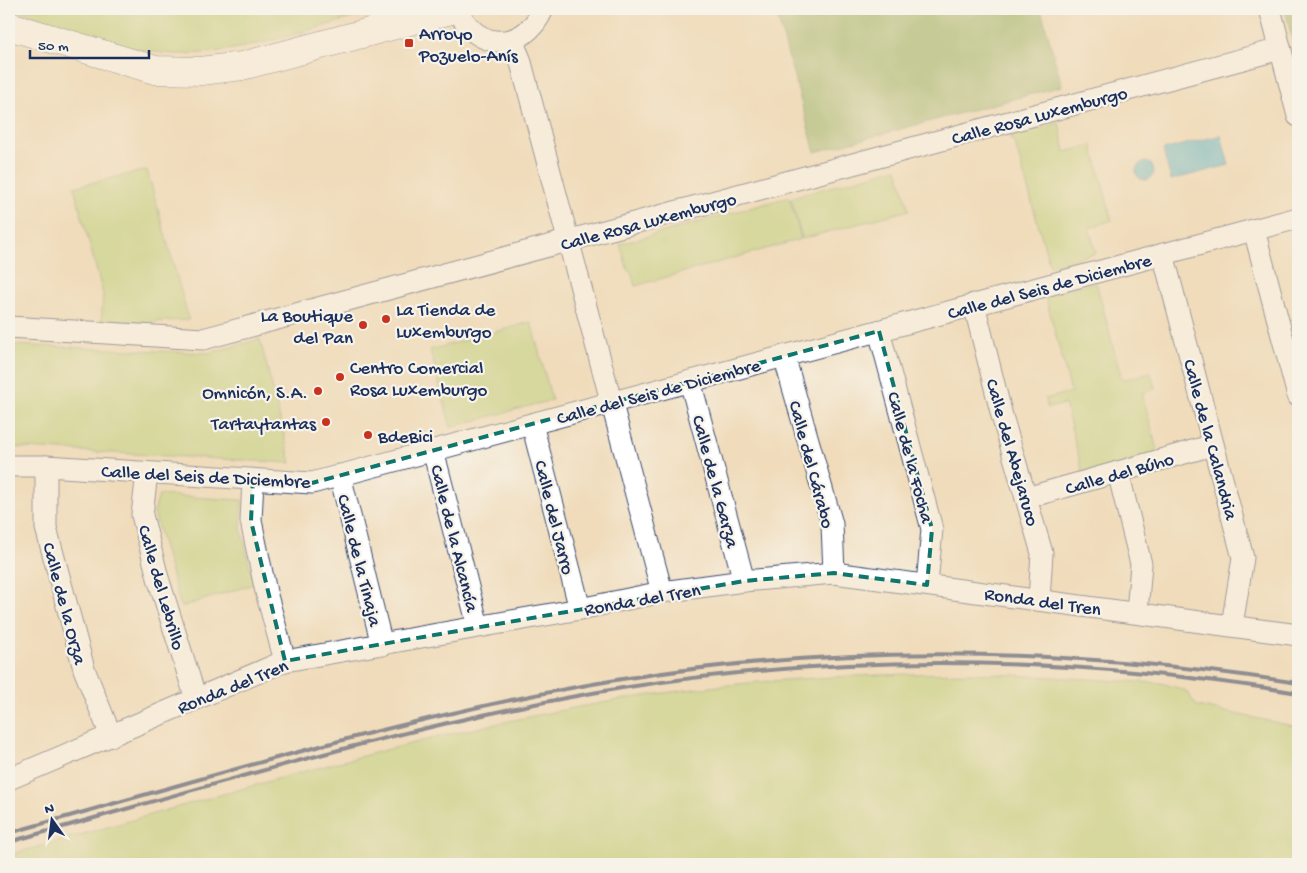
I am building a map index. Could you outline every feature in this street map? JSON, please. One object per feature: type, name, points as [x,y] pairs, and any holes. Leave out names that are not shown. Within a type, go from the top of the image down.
[{"type":"main road","points":[[9,26],[155,70],[201,71],[242,66],[456,9]]},
{"type":"street","points":[[456,9],[470,29],[490,40],[512,40],[531,29],[543,9]]},
{"type":"street","points":[[1270,9],[1298,116]]},
{"type":"street","points":[[512,40],[523,67],[662,592]]},
{"type":"street","name":"Calle Rosa Luxemburgo","points":[[9,327],[203,339],[1280,49]]},
{"type":"street","name":"Calle del Seis de Diciembre","points":[[9,466],[46,466],[312,483],[1298,218]]},
{"type":"street","points":[[1254,230],[1298,396]]},
{"type":"street","name":"Calle de la Calandria","points":[[1164,254],[1243,558],[1232,626]]},
{"type":"street","name":"Calle del Abejaruco","points":[[974,304],[1042,553],[1039,600]]},
{"type":"street","name":"Calle de la Focha","points":[[878,331],[932,529],[927,585]]},
{"type":"street","name":"Calle del Cárabo","points":[[784,356],[832,524],[834,573]]},
{"type":"street","name":"Calle de la Garza","points":[[690,381],[744,581]]},
{"type":"street","name":"Calle del Jarro","points":[[532,424],[580,609]]},
{"type":"street","name":"Calle del Búho","points":[[1026,498],[1213,445]]},
{"type":"street","name":"Calle de la Alcancía","points":[[433,450],[478,626]]},
{"type":"street","name":"Calle de la Orza","points":[[46,466],[46,528],[84,669],[111,736]]},
{"type":"street","points":[[1118,472],[1141,564],[1137,613]]},
{"type":"street","name":"Calle del Lebrillo","points":[[147,473],[142,515],[158,578],[196,699]]},
{"type":"street","name":"Calle de la Tinaja","points":[[340,475],[382,645]]},
{"type":"street","points":[[253,480],[250,521],[266,592],[285,661]]},
{"type":"street","name":"Ronda del Tren","points":[[9,779],[285,661],[580,609],[662,592],[744,581],[834,573],[1298,634]]},
{"type":"highlighted area","points":[[879,331],[932,529],[927,585],[834,573],[744,581],[285,661],[251,521],[253,480],[312,483]]},
{"type":"green space","points":[[13,9],[384,9],[257,44],[206,53],[181,54],[160,53],[118,44],[74,31]]},
{"type":"green space","points":[[775,9],[1041,9],[1062,86],[815,152]]},
{"type":"green space","points":[[1285,9],[1298,9],[1298,64]]},
{"type":"green space","points":[[1059,123],[1065,152],[1092,145],[1112,220],[1089,228],[1096,253],[1050,266],[1015,144],[1009,137]]},
{"type":"green space","points":[[897,168],[909,210],[802,239],[791,198]]},
{"type":"green space","points":[[147,170],[189,320],[101,324],[103,294],[74,187]]},
{"type":"green space","points":[[789,197],[801,239],[635,286],[631,271],[628,271],[620,244]]},
{"type":"green space","points":[[1096,282],[1122,380],[1151,373],[1155,389],[1142,393],[1159,457],[1084,477],[1065,404],[1048,408],[1045,399],[1071,392],[1045,295]]},
{"type":"green space","points":[[531,322],[552,400],[451,427],[430,350]]},
{"type":"green space","points":[[260,339],[291,463],[9,447],[9,345],[209,353]]},
{"type":"green space","points":[[159,495],[242,500],[241,528],[254,584],[181,607],[154,513]]},
{"type":"green space","points":[[976,673],[1161,683],[1185,690],[1197,706],[1298,727],[1298,864],[9,864],[9,855],[252,786],[416,742],[498,723],[664,693],[741,684],[897,674]]},
{"type":"water","points":[[1221,135],[1229,165],[1171,180],[1163,150]]},
{"type":"water","points":[[1141,162],[1149,162],[1154,167],[1152,178],[1141,180],[1136,175],[1136,167]]},
{"type":"railway","points":[[9,833],[390,728],[545,693],[622,679],[706,667],[876,655],[960,654],[1130,663],[1214,671],[1298,683]]},
{"type":"railway","points":[[9,842],[390,737],[544,702],[706,676],[791,668],[960,663],[1130,672],[1298,693]]},
{"type":"place","name":"Arroyo Pozuelo-Anís","points":[[409,43]]},
{"type":"place","name":"La Tienda de Luxemburgo","points":[[386,319]]},
{"type":"place","name":"La Boutique del Pan","points":[[363,325]]},
{"type":"place","name":"Centro Comercial Rosa Luxemburgo","points":[[340,377]]},
{"type":"place","name":"Omnicón, S.A.","points":[[318,391]]},
{"type":"place","name":"Tartaytantas","points":[[326,422]]},
{"type":"place","name":"BdeBici","points":[[368,435]]}]
